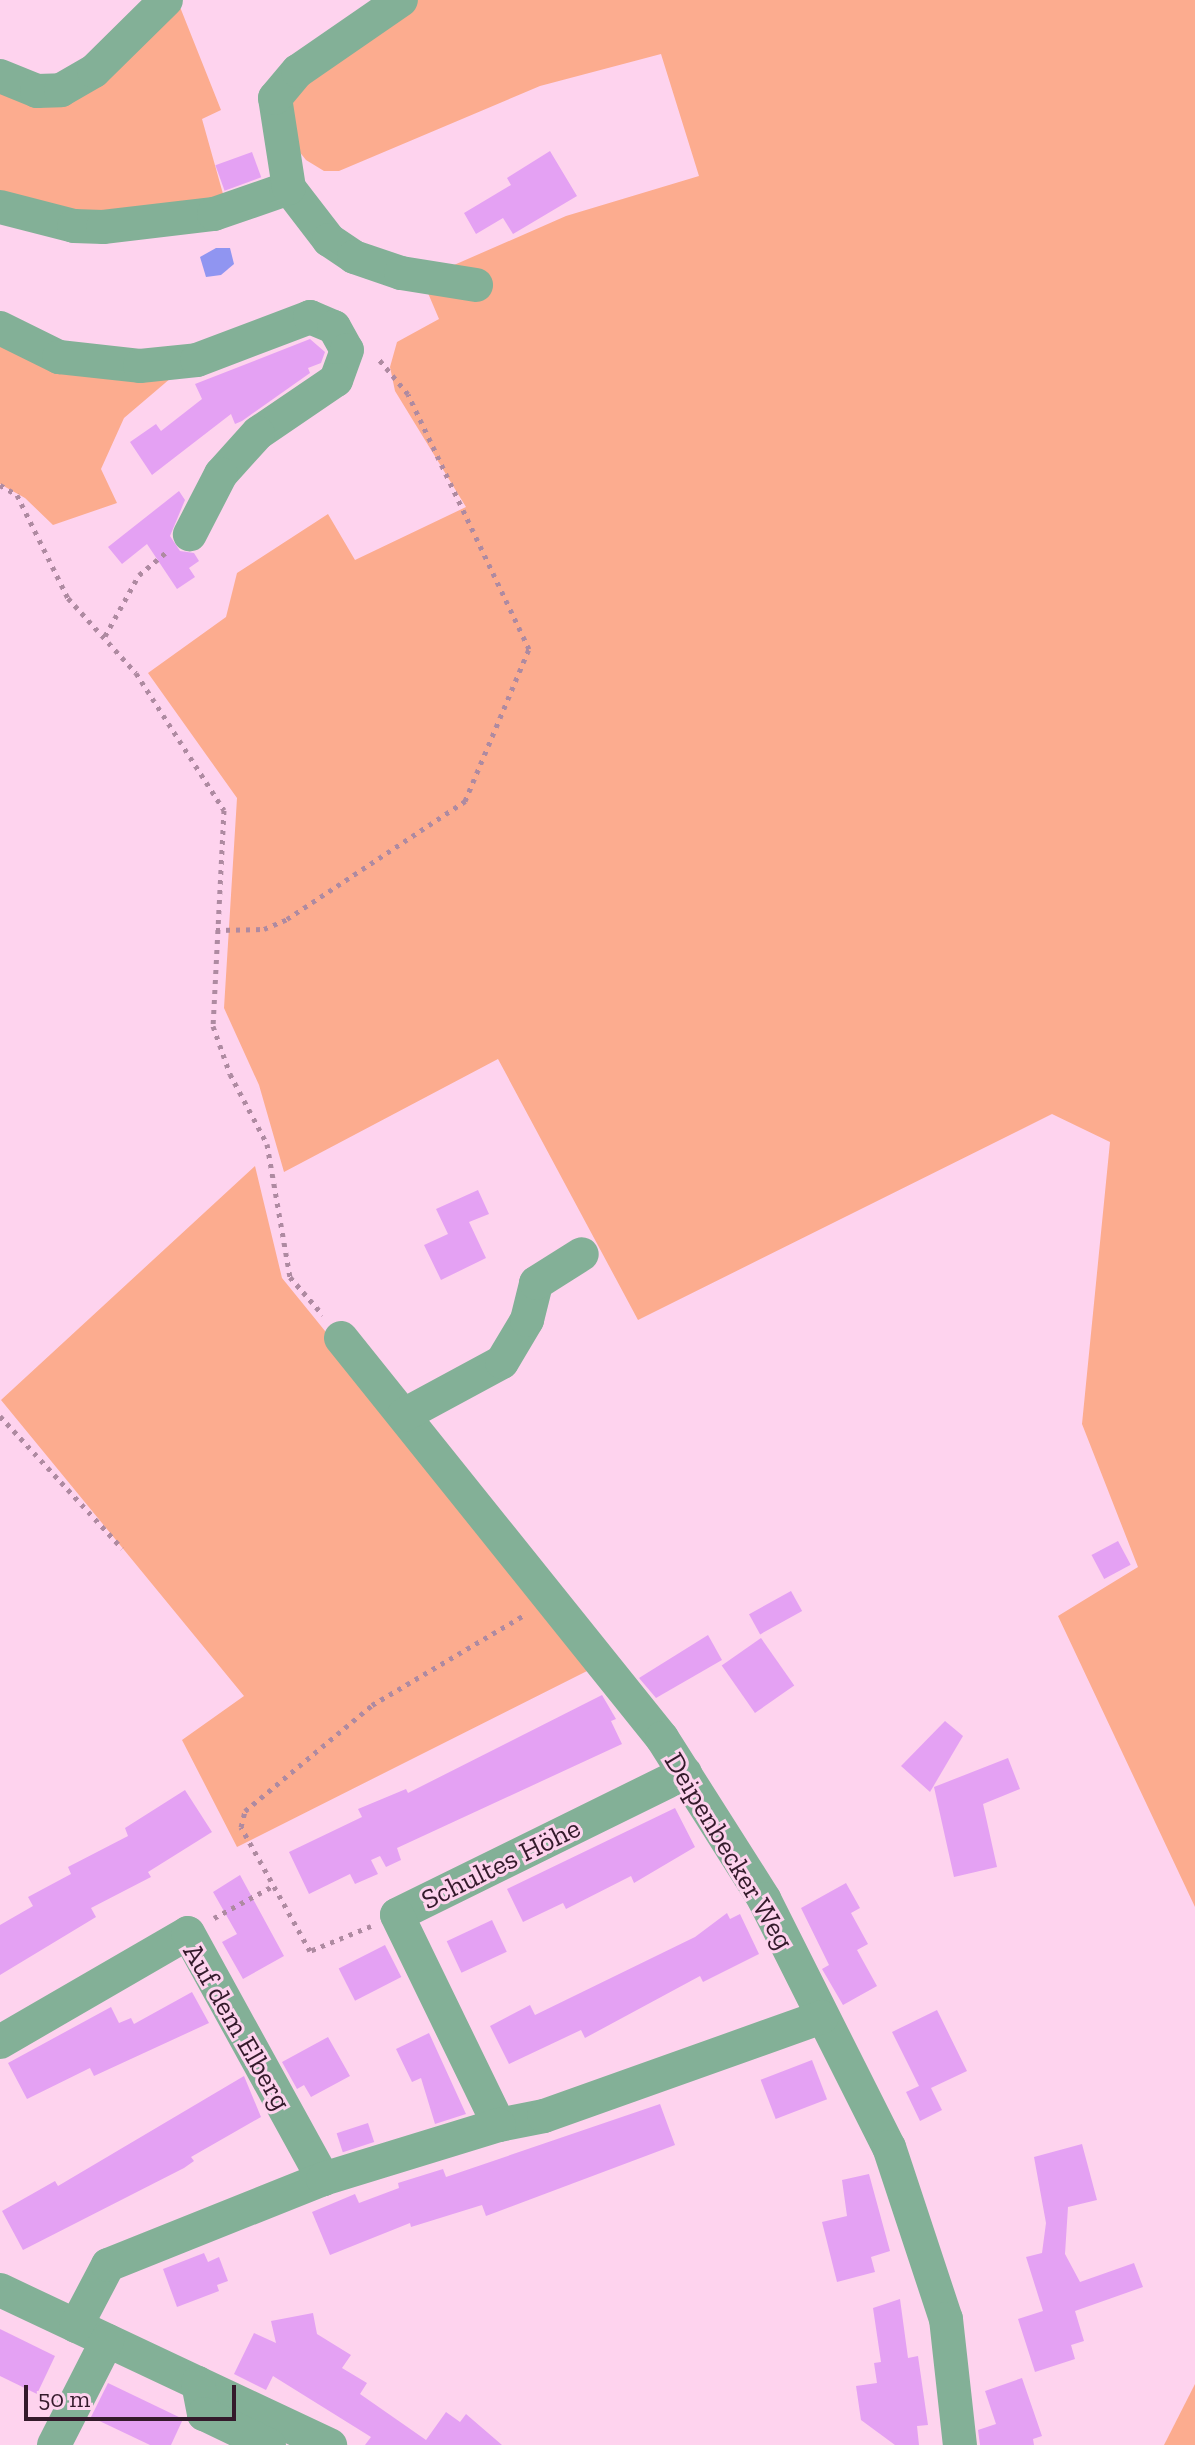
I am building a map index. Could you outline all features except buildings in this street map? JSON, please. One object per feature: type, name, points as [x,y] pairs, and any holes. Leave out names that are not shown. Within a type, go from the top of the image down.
[{"type":"street","points":[[0,76],[37,91],[61,90],[94,71],[166,0]]},
{"type":"street","points":[[401,0],[298,71],[275,98],[288,183],[329,240],[354,257],[401,273],[476,285]]},
{"type":"street","points":[[0,207],[74,226],[103,227],[214,214],[288,183]]},
{"type":"street","points":[[0,328],[59,357],[140,366],[197,360],[310,317],[337,332],[347,350],[336,380],[258,433],[221,474],[190,534]]},
{"type":"street","points":[[404,1415],[502,1362],[527,1320],[536,1283],[582,1254]]},
{"type":"street","name":"Deipenbecker Weg","points":[[341,1338],[551,1597],[685,1773],[764,1899],[889,2147],[942,2305],[960,2445]]},
{"type":"street","name":"Schultes Höhe","points":[[499,2125],[397,1915],[685,1773]]},
{"type":"street","name":"Auf dem Elberg","points":[[0,2042],[188,1933],[323,2179]]},
{"type":"street","points":[[76,2326],[108,2265],[323,2179],[440,2140],[544,2116],[822,2017]]},
{"type":"street","points":[[0,2290],[330,2445]]},
{"type":"street","points":[[54,2445],[107,2341]]},
{"type":"street","points":[[198,2383],[204,2414],[269,2445]]},
{"type":"path","points":[[216,930],[264,929],[287,919],[465,801],[529,649],[408,394],[361,338],[337,332]]},
{"type":"path","points":[[0,485],[17,495],[68,598],[136,673],[224,810],[213,1026],[230,1074],[267,1144],[290,1277],[341,1338]]},
{"type":"path","points":[[105,636],[139,575],[190,534]]},
{"type":"path","points":[[0,1416],[122,1548]]},
{"type":"path","points":[[397,1915],[310,1951],[241,1827],[252,1803],[372,1705],[467,1653],[551,1597]]},
{"type":"path","points":[[188,1933],[273,1886]]},
{"type":"shaded area","points":[[411,0],[1195,0],[1195,1907],[1058,1616],[1138,1567],[1082,1424],[1110,1142],[1052,1114],[638,1320],[498,1059],[284,1172],[259,1085],[224,1008],[237,798],[148,673],[226,617],[237,573],[328,514],[355,560],[466,507],[395,391],[390,367],[397,342],[439,319],[422,279],[566,216],[699,176],[661,54],[540,86],[339,171],[324,171],[306,160],[286,135],[293,101],[316,71]]},
{"type":"shaded area","points":[[180,7],[221,110],[202,119],[225,201],[104,220],[0,196],[0,82],[24,96]]},
{"type":"shaded area","points":[[0,342],[178,372],[124,418],[101,469],[117,503],[53,525],[25,498],[0,484]]},
{"type":"shaded area","points":[[255,1166],[282,1278],[597,1666],[237,1847],[182,1740],[244,1696],[1,1400]]},
{"type":"shaded area","points":[[1195,2384],[1195,2445],[1164,2445]]},
{"type":"water","points":[[216,248],[230,248],[234,264],[221,275],[206,277],[200,257]]}]
